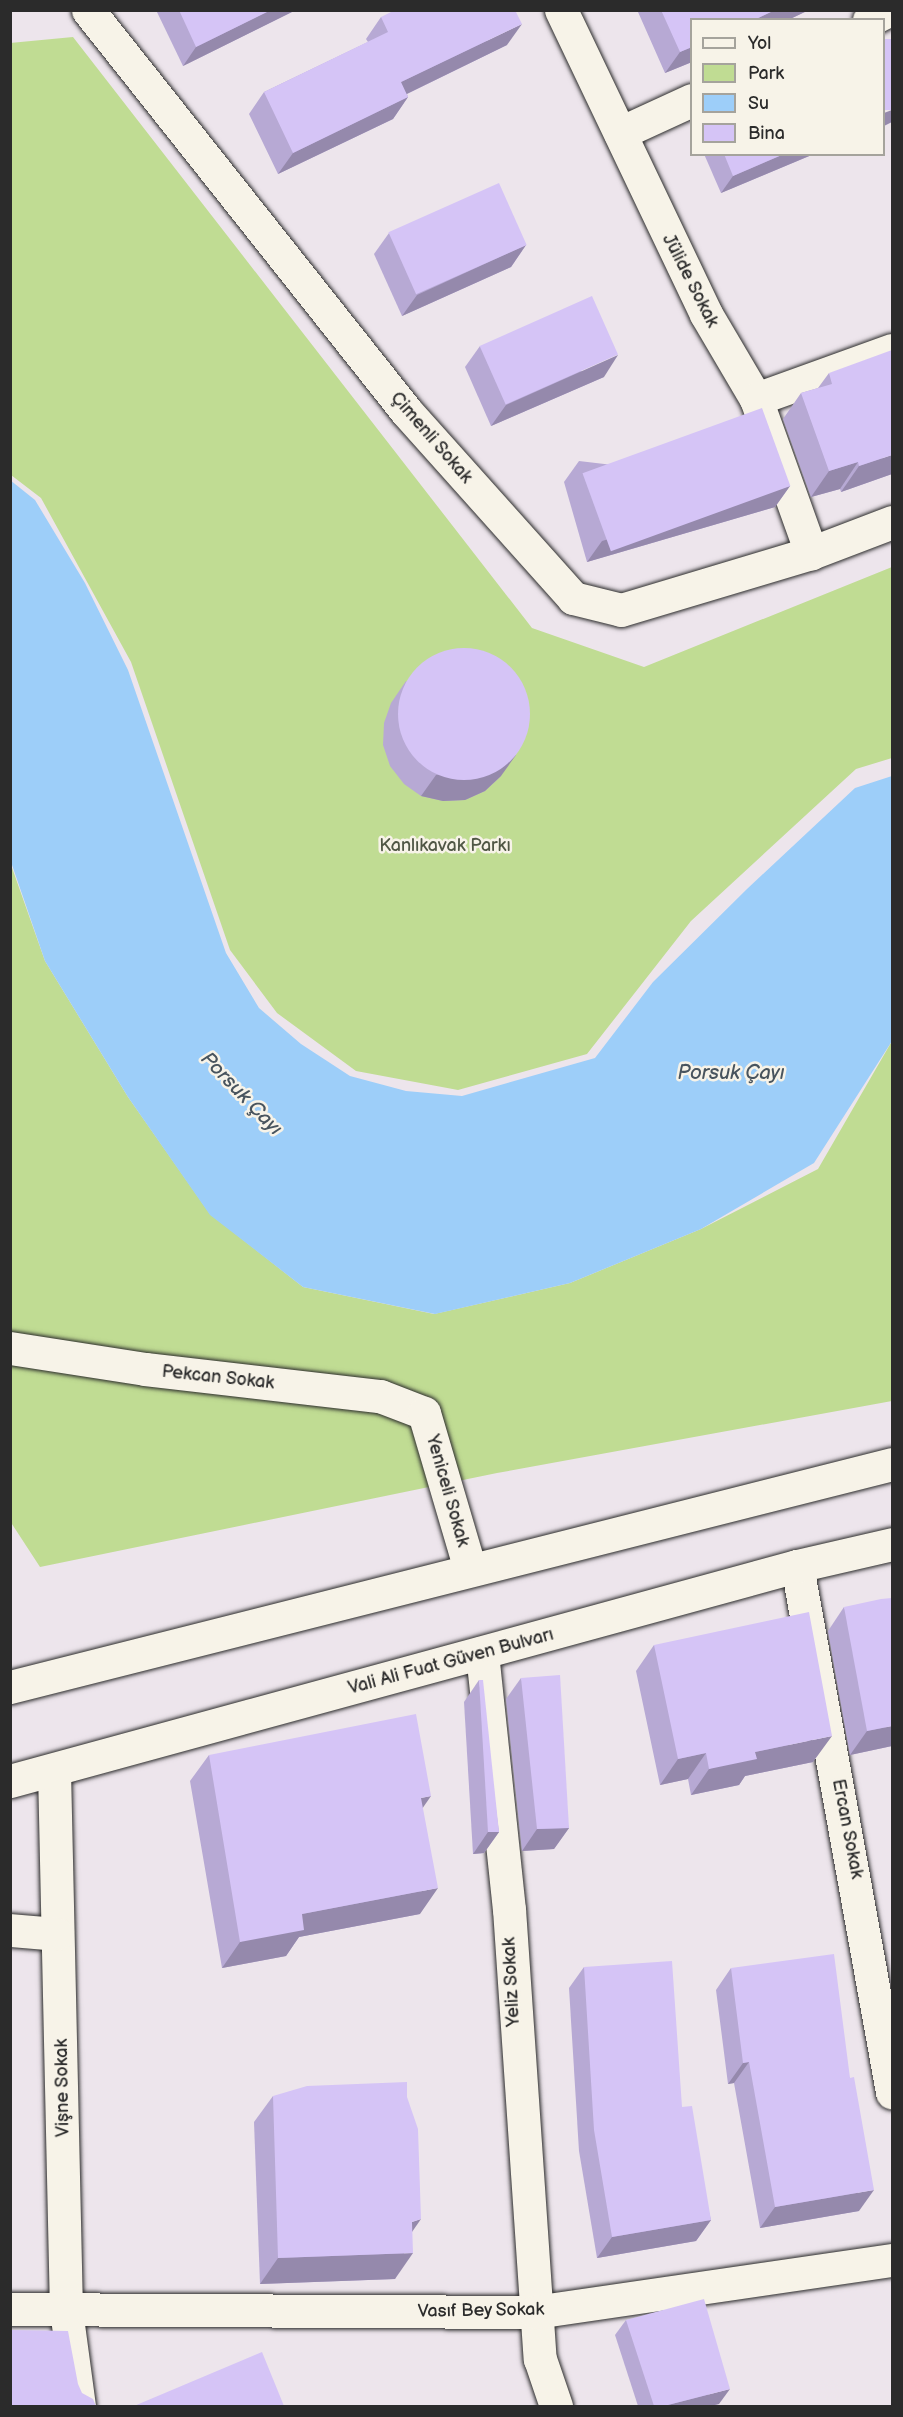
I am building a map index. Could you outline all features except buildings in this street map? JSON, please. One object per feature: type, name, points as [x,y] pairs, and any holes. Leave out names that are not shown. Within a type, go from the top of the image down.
[{"type":"street","name":"Çimenli Sokak","points":[[88,10],[406,411],[573,598],[621,610],[812,553],[892,522]]},
{"type":"street","name":"Jülide Sokak","points":[[561,10],[706,314],[756,399],[812,553]]},
{"type":"street","points":[[873,18],[889,10]]},
{"type":"street","points":[[620,132],[690,101]]},
{"type":"street","points":[[756,399],[892,350]]},
{"type":"street","name":"Pekcan Sokak","points":[[10,1348],[145,1369],[380,1396],[424,1413]]},
{"type":"street","name":"Yeniceli Sokak","points":[[424,1413],[471,1569]]},
{"type":"street","points":[[10,1687],[892,1464]]},
{"type":"street","name":"Vali Ali Fuat Güven Bulvarı","points":[[10,1781],[797,1566],[892,1544]]},
{"type":"street","name":"Ercan Sokak","points":[[797,1566],[892,2092]]},
{"type":"street","name":"Yeliz Sokak","points":[[482,1653],[509,1909],[535,2312],[540,2359],[556,2406]]},
{"type":"street","name":"Vişne Sokak","points":[[54,1770],[66,2310],[79,2406]]},
{"type":"street","points":[[10,1930],[57,1934]]},
{"type":"street","name":"Vasıf Bey Sokak","points":[[10,2309],[535,2312],[892,2260]]},
{"type":"green space","name":"Kanlıkavak Parkı","points":[[73,37],[532,628],[644,667],[892,567],[892,758],[856,769],[691,921],[587,1054],[458,1090],[356,1071],[277,1013],[230,950],[131,662],[41,498],[11,475],[10,43]]},
{"type":"green space","points":[[10,862],[45,961],[128,1097],[210,1214],[303,1287],[434,1314],[570,1283],[701,1229],[818,1169],[892,1041],[892,1401],[497,1473],[40,1567],[10,1521]]},
{"type":"water","name":"Porsuk Çayı","points":[[10,480],[35,500],[85,583],[128,670],[226,953],[259,1008],[301,1044],[350,1076],[406,1091],[462,1096],[595,1058],[653,982],[747,889],[855,788],[892,776],[892,1041],[814,1163],[701,1229],[570,1283],[435,1314],[303,1287],[210,1215],[128,1097],[45,961],[11,862]]}]
